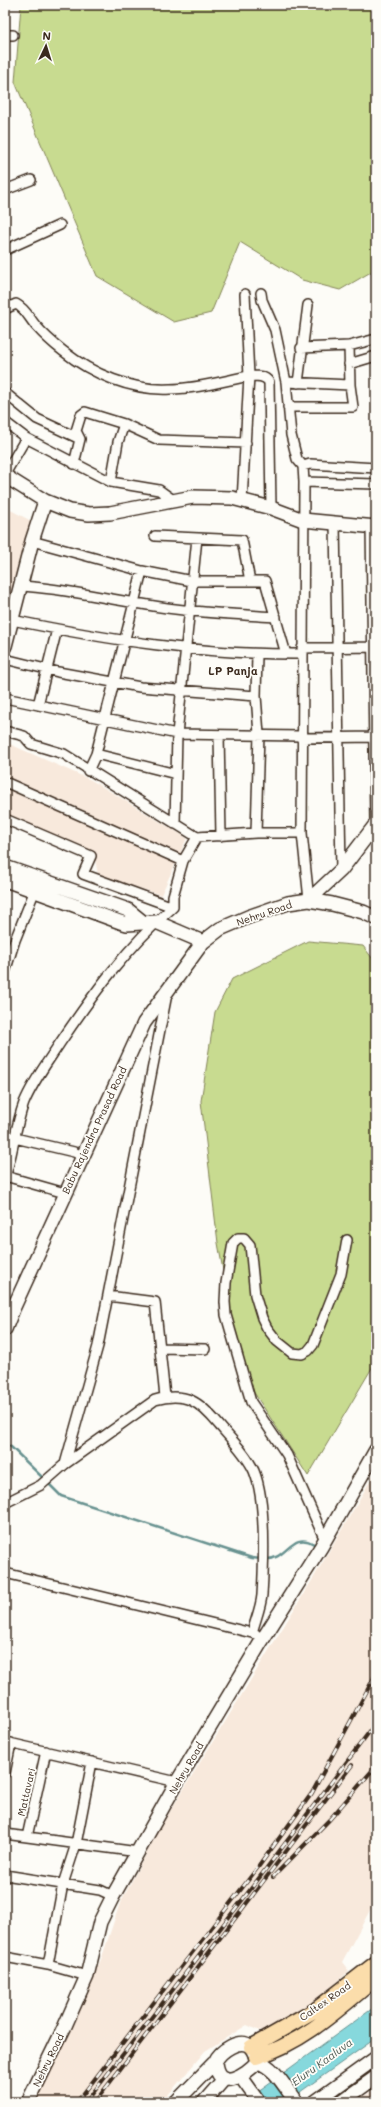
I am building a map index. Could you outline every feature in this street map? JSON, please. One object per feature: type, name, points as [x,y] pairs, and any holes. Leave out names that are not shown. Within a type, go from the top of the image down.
[{"type":"main road","name":"Caltex Road","points":[[255,2055],[376,1963]]},
{"type":"main road","name":"Caltex Road","points":[[255,2055],[276,2050],[304,2035],[376,1978]]},
{"type":"street","points":[[5,190],[31,180]]},
{"type":"street","points":[[5,250],[60,225]]},
{"type":"street","points":[[261,293],[262,300],[272,322],[286,382],[291,435],[297,459],[303,466],[304,520],[301,737],[302,833],[308,900]]},
{"type":"street","points":[[242,501],[249,376],[246,294]]},
{"type":"street","points":[[5,309],[16,304],[23,308],[35,325],[82,366],[120,382],[140,387],[170,389],[249,376],[262,377],[269,382],[271,508]]},
{"type":"street","points":[[298,383],[301,348],[308,305]]},
{"type":"street","points":[[301,348],[349,346],[376,339]]},
{"type":"street","points":[[288,407],[353,407],[350,385],[349,346]]},
{"type":"street","points":[[349,364],[376,356]]},
{"type":"street","points":[[286,382],[350,385]]},
{"type":"street","points":[[5,393],[37,419],[80,439]]},
{"type":"street","points":[[74,464],[80,439],[76,431],[81,415],[85,412],[124,424],[159,440],[246,444]]},
{"type":"street","points":[[5,422],[26,438],[111,482],[159,490],[173,500]]},
{"type":"street","points":[[111,482],[118,442],[124,424]]},
{"type":"street","points":[[26,438],[5,475],[45,501],[70,511],[89,514],[110,513],[194,497],[242,501],[271,508],[304,520],[373,527],[376,824],[341,870],[308,900]]},
{"type":"street","points":[[303,466],[310,464],[376,468]]},
{"type":"street","points":[[304,482],[376,484]]},
{"type":"street","points":[[5,646],[32,541],[45,501]]},
{"type":"street","points":[[335,523],[341,870]]},
{"type":"street","points":[[155,536],[242,540],[250,581]]},
{"type":"street","points":[[175,824],[177,734],[197,538]]},
{"type":"street","points":[[32,541],[142,571],[193,580],[265,581],[286,654]]},
{"type":"street","points":[[88,771],[96,754],[142,571]]},
{"type":"street","points":[[21,586],[53,588],[134,603],[190,611],[276,617]]},
{"type":"street","points":[[12,620],[125,641],[186,650],[286,654],[338,648],[374,647]]},
{"type":"street","points":[[38,705],[57,629]]},
{"type":"street","points":[[256,833],[259,734],[256,696],[257,654]]},
{"type":"street","points":[[5,659],[47,669],[140,687],[256,696]]},
{"type":"street","points":[[5,698],[177,734],[259,734],[339,738],[375,737]]},
{"type":"street","points":[[5,731],[24,736],[31,744],[64,754],[88,771],[197,837],[256,833],[302,833]]},
{"type":"street","points":[[219,735],[220,836]]},
{"type":"street","points":[[96,754],[176,774]]},
{"type":"street","points":[[5,782],[184,860]]},
{"type":"street","points":[[5,819],[91,856],[83,874],[173,908]]},
{"type":"street","points":[[173,908],[173,896],[184,860],[197,837]]},
{"type":"street","points":[[5,868],[128,910],[150,922],[203,942]]},
{"type":"street","points":[[5,880],[120,922],[127,924],[150,922]]},
{"type":"street","points":[[5,972],[15,940],[35,890]]},
{"type":"street","name":"Nehru Road","points":[[203,942],[220,929],[248,917],[288,904],[308,900],[332,904],[363,912],[376,918]]},
{"type":"street","points":[[65,1193],[5,1176],[24,1105],[34,1081],[89,1000],[150,922],[173,908]]},
{"type":"street","name":"Babu Rajendra Prasad Road","points":[[5,1329],[65,1193],[144,1023],[203,942]]},
{"type":"street","points":[[65,1464],[98,1346],[169,987]]},
{"type":"street","points":[[15,1138],[74,1152],[82,1156]]},
{"type":"street","points":[[325,1540],[287,1455],[248,1394],[226,1315],[224,1302],[233,1243],[238,1238],[244,1238],[250,1245],[255,1295],[262,1318],[267,1328],[277,1341],[292,1353],[302,1354],[308,1351],[338,1284],[347,1240]]},
{"type":"street","points":[[108,1296],[155,1302],[165,1397]]},
{"type":"street","points":[[160,1348],[205,1349]]},
{"type":"street","points":[[5,1503],[41,1485],[65,1464],[155,1400],[169,1396],[196,1401],[210,1414],[254,1470],[258,1483],[262,1513],[262,1596],[252,1633]]},
{"type":"street","name":"Nehru Road","points":[[28,2102],[64,2028],[87,1976],[100,1922],[113,1896],[177,1782],[325,1540],[376,1450]]},
{"type":"street","points":[[5,1573],[265,1636]]},
{"type":"street","points":[[5,1773],[8,1742],[177,1782]]},
{"type":"street","name":"Mattavari","points":[[27,1837],[46,1751]]},
{"type":"street","points":[[48,1965],[63,1884],[76,1844],[92,1762]]},
{"type":"street","points":[[5,1834],[138,1852]]},
{"type":"street","points":[[5,1875],[100,1890],[113,1896]]},
{"type":"street","points":[[5,1957],[48,1965],[87,1976]]},
{"type":"street","points":[[176,2102],[215,2062],[218,2056],[233,2046],[243,2044],[272,2071],[296,2102]]},
{"type":"street","points":[[244,2080],[255,2055]]},
{"type":"street","points":[[316,2102],[376,2058]]},
{"type":"street","points":[[215,2062],[219,2074],[225,2078],[244,2080]]},
{"type":"street","points":[[341,2102],[376,2077]]},
{"type":"street","points":[[204,2102],[225,2078]]},
{"type":"street","points":[[244,2080],[259,2102]]},
{"type":"shaded area","points":[[5,507],[35,523],[5,634]]},
{"type":"shaded area","points":[[5,742],[91,780],[187,838],[161,895],[98,875],[94,853],[5,814]]},
{"type":"shaded area","points":[[376,1471],[376,1899],[342,1962],[349,1971],[311,2006],[265,2034],[247,2025],[205,2051],[168,2095],[159,2102],[31,2102],[68,2035],[102,1957],[120,1903],[161,1826],[314,1577]]},
{"type":"shaded area","points":[[376,2089],[376,2102],[354,2102]]},
{"type":"green space","points":[[21,5],[376,5],[376,269],[340,290],[302,280],[240,242],[211,313],[174,322],[97,276],[15,82]]},
{"type":"green space","points":[[308,941],[363,946],[376,963],[376,1361],[308,1476],[242,1374],[218,1243],[201,1101],[215,1012],[232,979]]},
{"type":"water","name":"Eluru Kaaluva","points":[[376,2006],[376,2038],[286,2102],[243,2102]]},
{"type":"waterway","points":[[5,1444],[11,1447],[44,1479]]},
{"type":"waterway","points":[[47,1482],[61,1496],[252,1558],[261,1559]]},
{"type":"waterway","points":[[266,1559],[279,1556],[294,1543],[300,1541],[306,1541],[314,1544]]},
{"type":"railway","points":[[77,2102],[259,1866],[312,1793],[376,1674]]},
{"type":"railway","points":[[86,2102],[250,1890],[376,1723]]},
{"type":"railway","points":[[95,2102],[352,1765]]},
{"type":"railway","points":[[273,1877],[330,1819],[376,1766]]},
{"type":"district","name":"LP Panja","points":[[233,671]]}]
